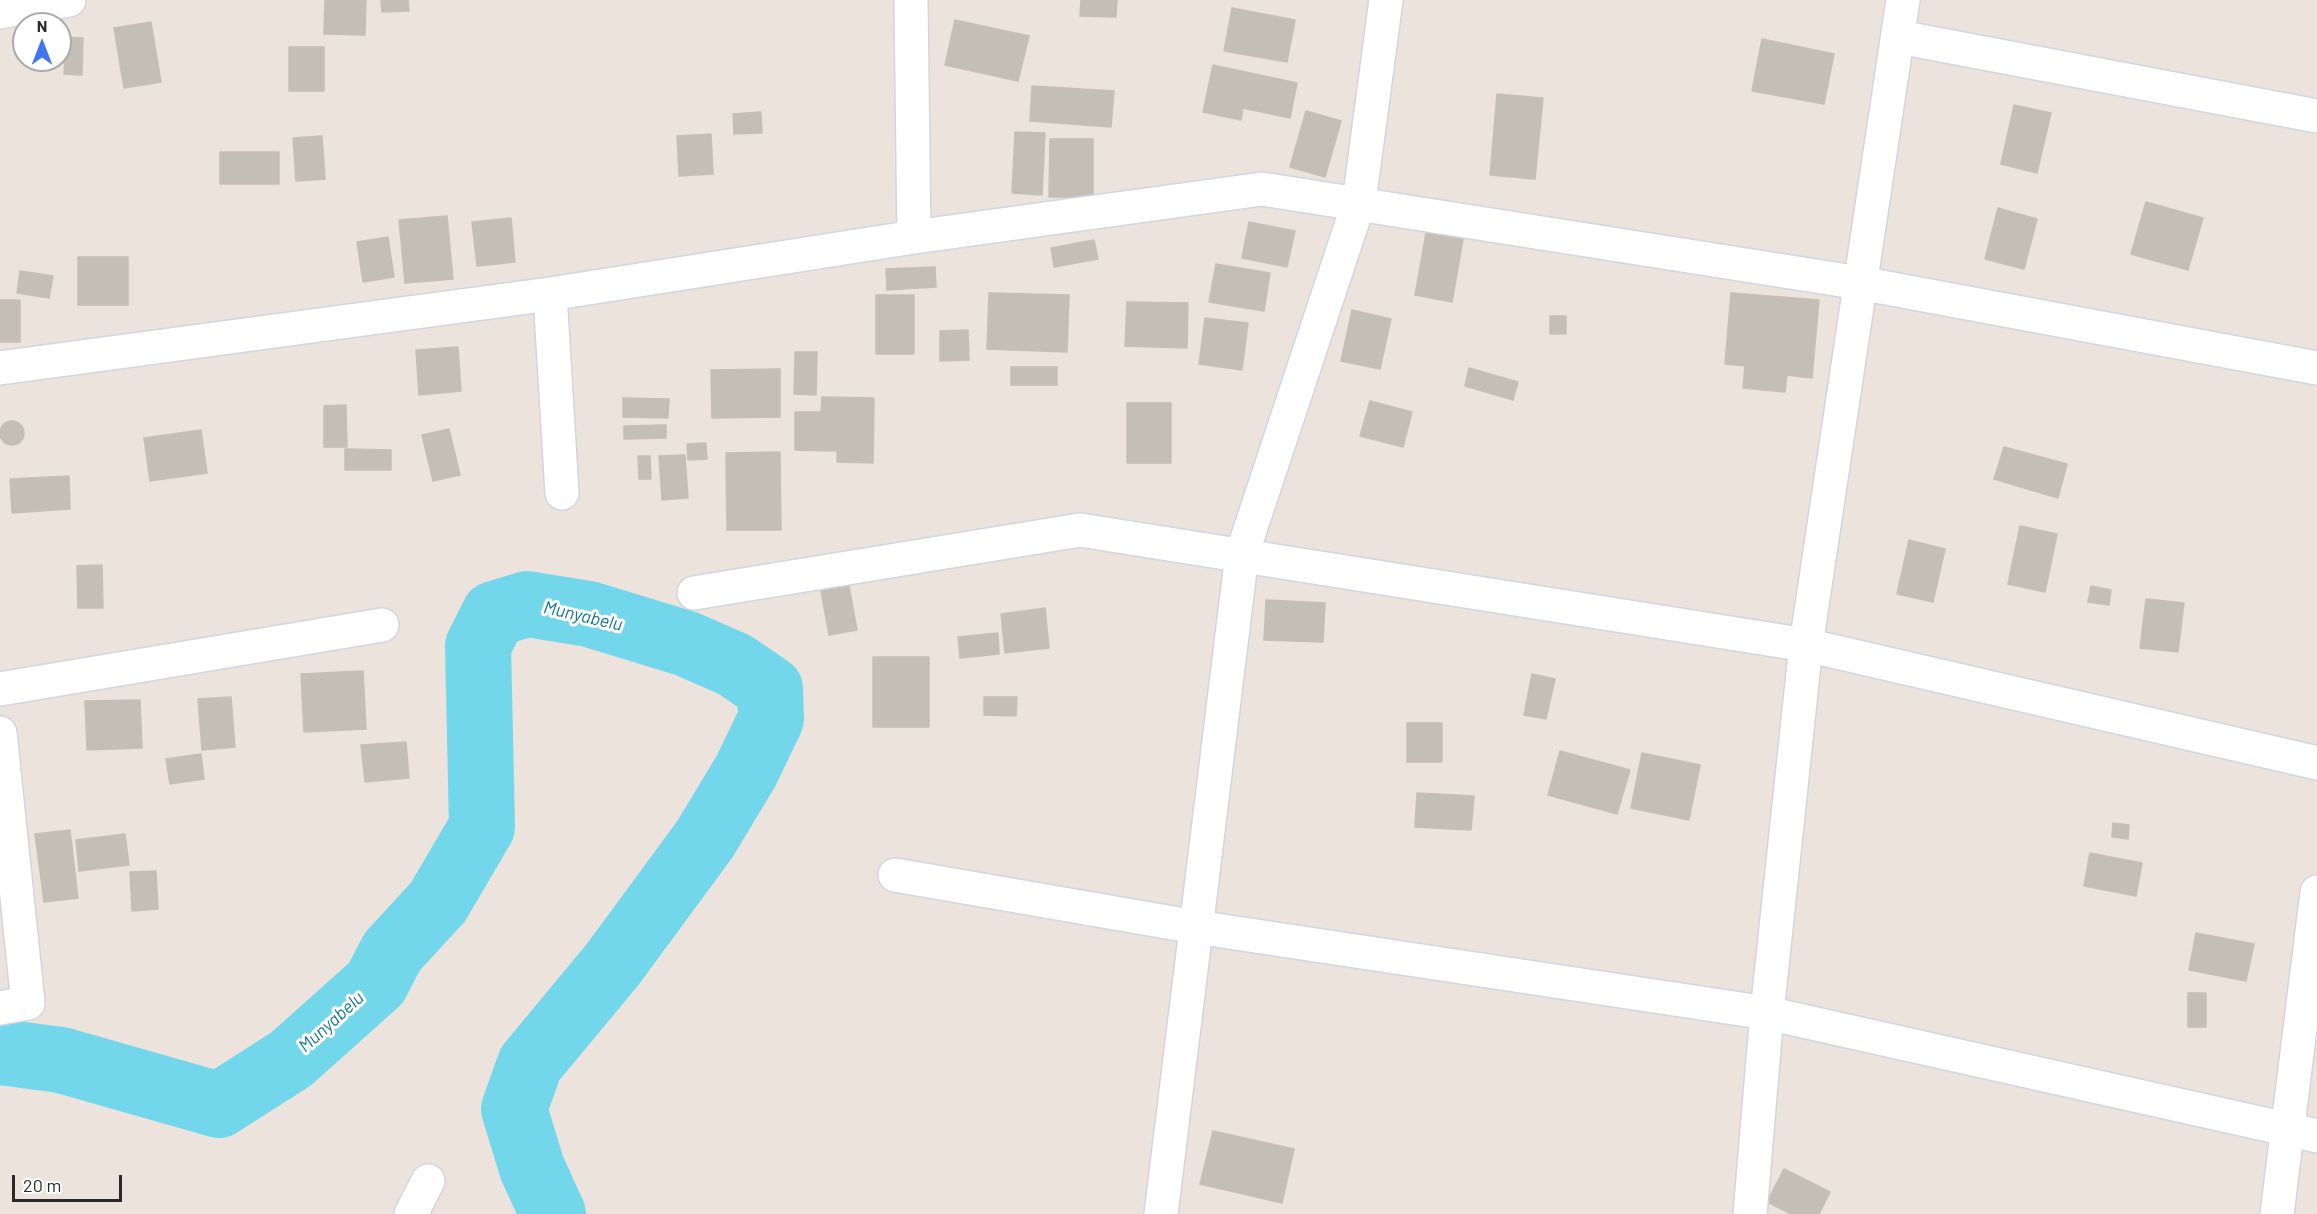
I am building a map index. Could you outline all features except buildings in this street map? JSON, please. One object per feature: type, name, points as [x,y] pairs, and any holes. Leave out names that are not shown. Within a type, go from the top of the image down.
[{"type":"street","points":[[0,12],[69,0]]},
{"type":"street","points":[[911,0],[914,237]]},
{"type":"street","points":[[1161,1214],[1242,554],[1359,202],[1386,0]]},
{"type":"street","points":[[1750,1214],[1767,1013],[1806,645],[1903,0]]},
{"type":"street","points":[[1899,37],[2317,116]]},
{"type":"street","points":[[0,368],[550,294],[914,237],[1262,189],[1359,202],[1860,283],[2317,368]]},
{"type":"street","points":[[550,294],[562,493]]},
{"type":"street","points":[[694,593],[1080,530],[1806,645],[2317,763]]},
{"type":"street","points":[[0,688],[382,625]]},
{"type":"street","points":[[0,733],[28,1003],[0,1008]]},
{"type":"street","points":[[895,875],[1196,927],[1767,1013],[2303,1133]]},
{"type":"street","points":[[2277,1214],[2303,1133],[2317,892]]},
{"type":"street","points":[[411,1214],[428,1181]]},
{"type":"waterway","name":"Munyabelu","points":[[0,1052],[61,1060],[219,1105],[291,1059],[376,983],[392,952],[438,902],[482,827],[478,646],[494,614],[527,604],[589,614],[687,644],[735,665],[770,689],[771,719],[746,771],[705,839],[613,964],[530,1064],[514,1109],[532,1168],[553,1214]]}]
